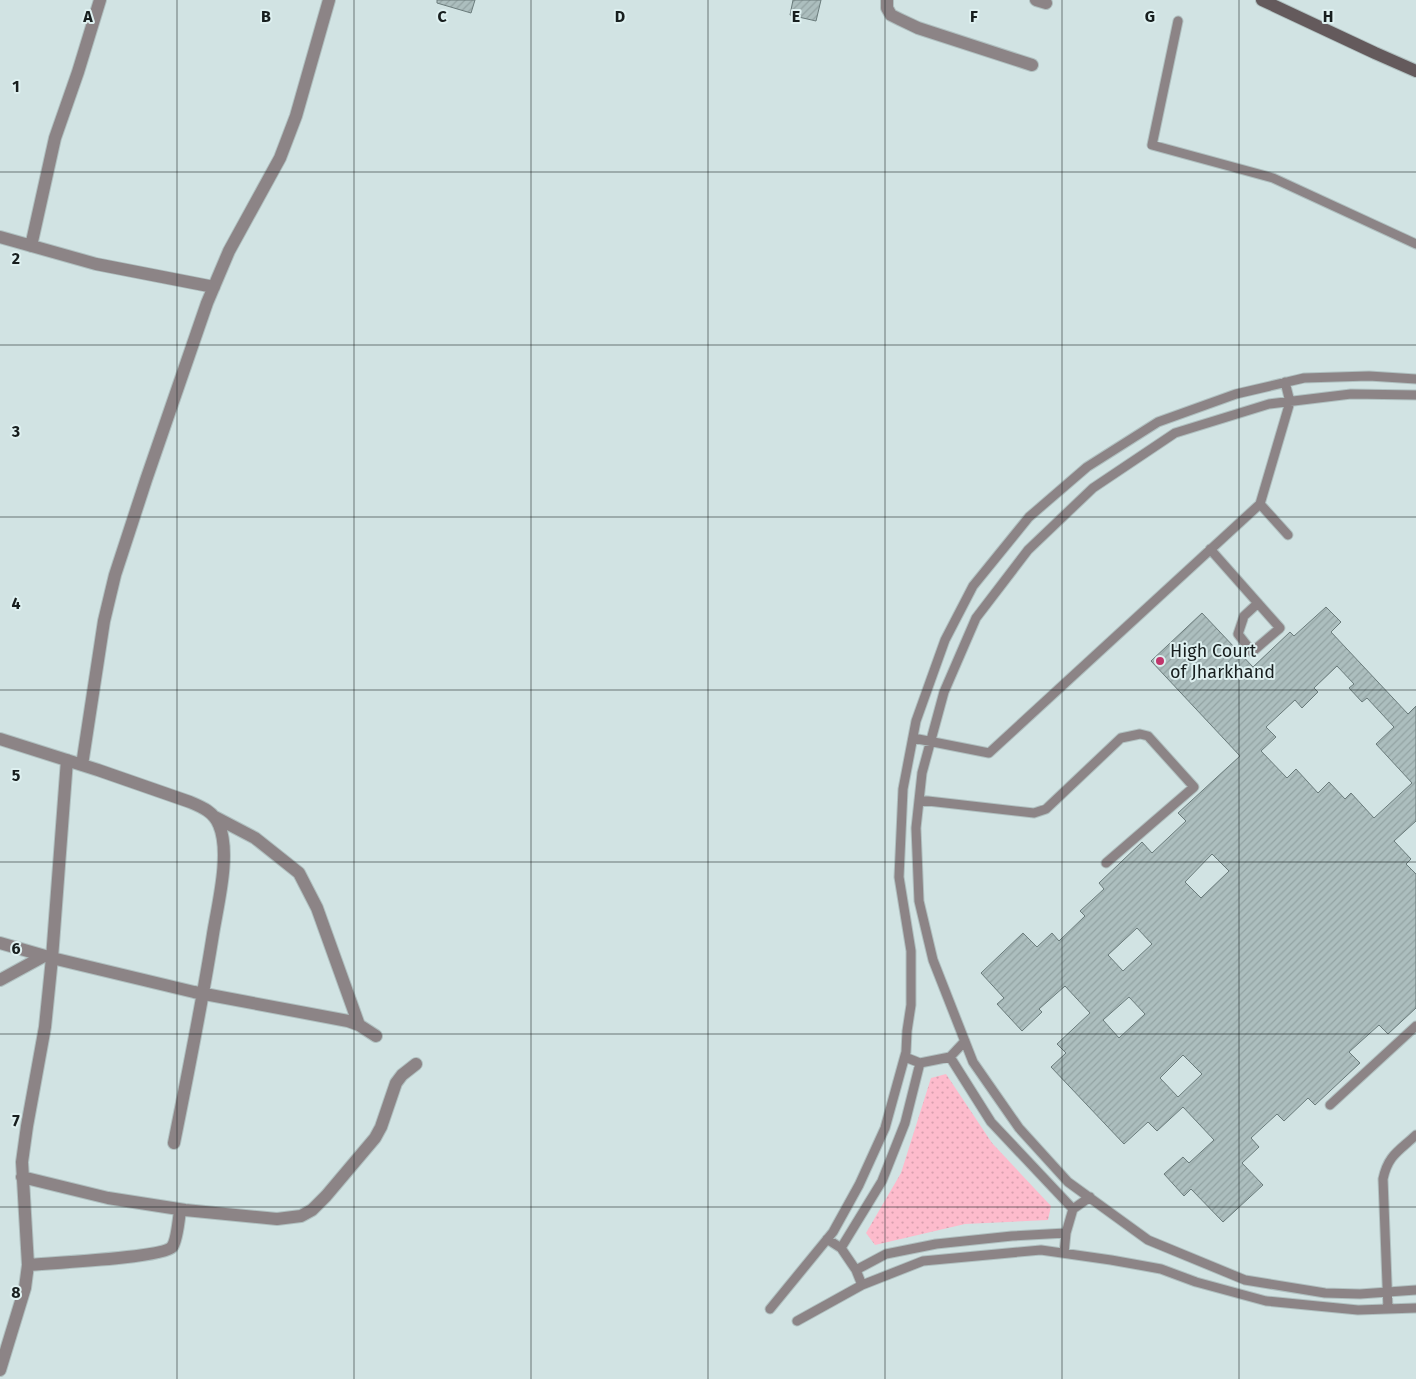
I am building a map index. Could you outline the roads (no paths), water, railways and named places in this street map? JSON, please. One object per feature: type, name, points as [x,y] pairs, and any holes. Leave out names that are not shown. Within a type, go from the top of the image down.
[{"type":"main road","points":[[1262,0],[1416,71]]},
{"type":"street","points":[[32,246],[55,138],[100,0]]},
{"type":"street","points":[[82,765],[104,621],[115,575],[207,303],[229,251],[280,158],[296,116],[329,0]]},
{"type":"street","points":[[887,0],[887,8],[892,15],[918,28],[1032,64]]},
{"type":"street","points":[[0,237],[96,264],[214,287]]},
{"type":"street","points":[[0,739],[190,802],[255,838],[299,873],[317,908],[359,1025]]},
{"type":"street","points":[[0,1370],[25,1288],[28,1265],[22,1162],[45,1027],[48,957],[67,760]]},
{"type":"street","points":[[174,1143],[204,994],[220,890],[224,842],[220,826],[215,817]]},
{"type":"street","points":[[0,943],[48,957],[204,994],[348,1021],[359,1025],[376,1036]]},
{"type":"street","points":[[0,980],[48,957]]},
{"type":"street","points":[[22,1177],[108,1198],[180,1210],[277,1219],[301,1216],[312,1210],[326,1196],[375,1138],[381,1127],[396,1083],[402,1075],[416,1064]]},
{"type":"street","points":[[28,1265],[126,1257],[166,1251],[173,1247],[180,1210]]},
{"type":"lane","points":[[1178,21],[1152,145],[1273,178],[1416,244]]},
{"type":"lane","points":[[770,1309],[833,1232],[859,1185],[886,1128],[905,1057],[911,1005],[911,951],[899,877],[903,789],[916,721],[945,640],[973,586],[1029,517],[1087,467],[1158,422],[1236,394],[1304,378],[1369,376],[1416,379]]},
{"type":"lane","points":[[913,738],[989,753],[1260,504],[1290,402],[1286,382]]},
{"type":"lane","points":[[1416,395],[1351,394],[1269,404],[1175,434],[1093,488],[1028,550],[976,618],[944,692],[922,773],[916,828],[919,901],[933,960],[973,1062],[1019,1128],[1068,1182],[1148,1240],[1245,1280],[1325,1293],[1416,1292]]},
{"type":"lane","points":[[1260,504],[1288,535]]},
{"type":"lane","points":[[1210,550],[1258,603],[1280,628],[1252,652],[1238,634],[1244,616],[1258,603]]},
{"type":"lane","points":[[919,800],[1034,813],[1046,810],[1121,738],[1140,734],[1148,736],[1194,787],[1106,863]]},
{"type":"lane","points":[[1330,1104],[1416,1026]]},
{"type":"lane","points":[[905,1057],[920,1063],[950,1057],[965,1041]]},
{"type":"lane","points":[[950,1057],[991,1122],[1073,1210]]},
{"type":"lane","points":[[841,1248],[882,1181],[905,1123],[920,1063]]},
{"type":"lane","points":[[1388,1309],[1383,1179],[1386,1165],[1391,1158],[1416,1136]]},
{"type":"lane","points":[[1064,1253],[1066,1233],[1073,1210],[1090,1197]]},
{"type":"lane","points":[[856,1270],[886,1254],[936,1244],[1012,1236],[1066,1233]]},
{"type":"lane","points":[[827,1239],[841,1248],[856,1270],[862,1285]]},
{"type":"lane","points":[[797,1321],[862,1285],[923,1261],[1041,1250],[1161,1269],[1196,1282],[1266,1301],[1358,1310],[1416,1308]]},
{"type":"place","name":"High Court of Jharkhand","points":[[1160,661]]}]
